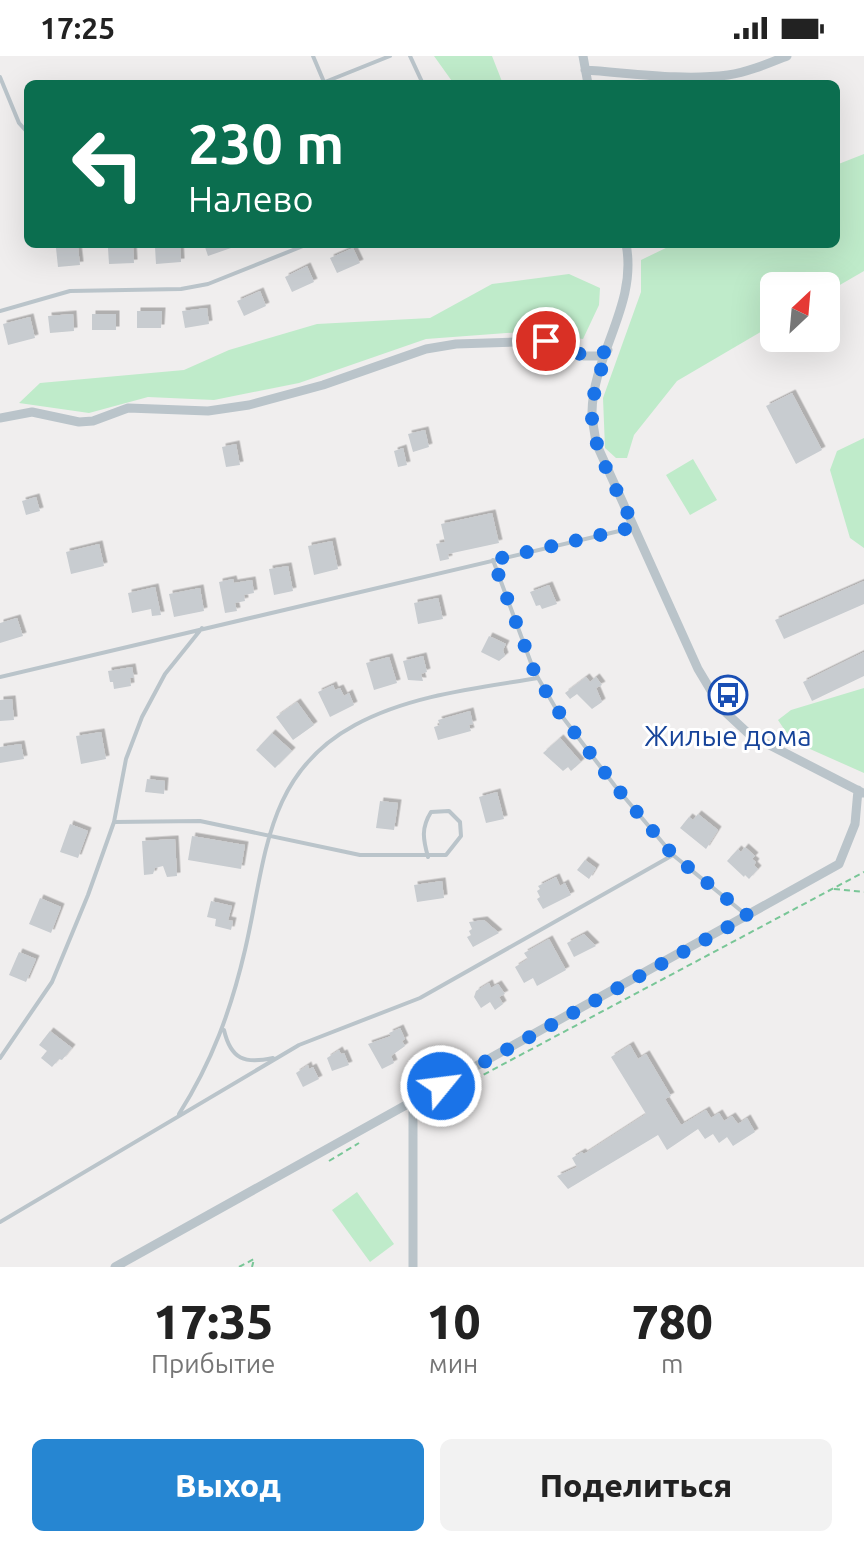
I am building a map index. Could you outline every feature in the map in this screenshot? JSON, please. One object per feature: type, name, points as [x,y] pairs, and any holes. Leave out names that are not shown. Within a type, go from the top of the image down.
[{"type":"street","points":[[583,56],[587,80]]},
{"type":"street","points":[[585,70],[727,75],[755,69],[787,56]]},
{"type":"street","points":[[115,1267],[839,864],[855,824],[861,792],[750,735],[722,709],[698,669],[596,443],[592,413],[597,382],[626,295],[626,248]]},
{"type":"street","points":[[0,418],[32,412],[79,422],[93,421],[128,408],[208,411],[249,405],[323,385],[426,349],[456,344],[546,341],[584,356],[598,356],[608,350]]},
{"type":"street","points":[[413,1102],[413,1267]]},
{"type":"lane","points":[[313,56],[321,80]]},
{"type":"lane","points":[[330,80],[390,56]]},
{"type":"lane","points":[[410,56],[421,80]]},
{"type":"lane","points":[[0,77],[24,129]]},
{"type":"lane","points":[[0,311],[70,291],[181,289],[208,284],[298,248]]},
{"type":"lane","points":[[0,677],[634,527]]},
{"type":"lane","points":[[493,560],[538,678],[555,707],[673,855],[748,916]]},
{"type":"lane","points":[[0,1058],[52,982],[114,822],[126,759],[142,717],[165,674],[202,628]]},
{"type":"lane","points":[[177,1117],[202,1078],[224,1028],[245,950],[272,821],[292,779],[318,749],[356,724],[428,697],[538,678]]},
{"type":"lane","points":[[114,822],[200,821],[360,855],[428,857],[446,855],[461,836],[460,822],[449,811],[431,812],[424,824],[423,840],[428,857]]},
{"type":"lane","points":[[0,1222],[299,1045],[420,998],[673,855]]},
{"type":"lane","points":[[224,1028],[228,1047],[239,1058],[256,1062],[278,1057]]},
{"type":"path","points":[[455,1090],[864,872]]},
{"type":"path","points":[[834,889],[864,892]]},
{"type":"path","points":[[329,1161],[365,1140]]},
{"type":"path","points":[[239,1267],[254,1259],[252,1267]]},
{"type":"green space","points":[[434,56],[492,56],[501,80],[451,80]]},
{"type":"green space","points":[[864,154],[864,271],[840,285],[840,272],[760,272],[760,332],[677,381],[634,435],[627,458],[616,458],[605,448],[603,398],[641,292],[641,260],[666,248],[840,248],[840,163]]},
{"type":"green space","points":[[569,274],[600,288],[599,305],[583,339],[535,331],[426,339],[299,383],[214,400],[148,397],[89,413],[19,403],[40,383],[184,370],[229,350],[317,324],[430,318],[492,284]]},
{"type":"green space","points":[[864,438],[864,548],[850,538],[830,470],[837,451]]},
{"type":"green space","points":[[693,459],[717,500],[690,515],[666,475]]},
{"type":"green space","points":[[864,688],[864,773],[792,741],[778,720],[791,710]]},
{"type":"green space","points":[[357,1192],[394,1244],[370,1262],[332,1210]]},
{"type":"building","points":[[56,248],[78,248],[80,265],[58,267]]},
{"type":"building","points":[[108,248],[133,248],[134,263],[109,264]]},
{"type":"building","points":[[155,248],[180,248],[181,262],[156,264]]},
{"type":"building","points":[[205,248],[231,248],[208,256]]},
{"type":"building","points":[[353,248],[360,263],[337,273],[330,258]]},
{"type":"building","points":[[307,266],[314,282],[292,292],[285,277]]},
{"type":"building","points":[[260,291],[266,306],[244,316],[237,301]]},
{"type":"building","points":[[207,308],[209,324],[185,328],[182,311]]},
{"type":"building","points":[[137,311],[162,311],[161,328],[137,328]]},
{"type":"building","points":[[73,314],[74,331],[50,333],[48,316]]},
{"type":"building","points":[[92,314],[116,314],[116,330],[92,330]]},
{"type":"building","points":[[30,317],[35,338],[8,345],[3,324]]},
{"type":"building","points":[[792,393],[822,450],[796,464],[766,406]]},
{"type":"building","points":[[425,430],[429,447],[413,452],[408,434]]},
{"type":"building","points":[[236,444],[240,465],[226,467],[222,447]]},
{"type":"building","points":[[403,448],[407,465],[398,467],[394,451]]},
{"type":"building","points":[[36,497],[40,511],[26,515],[22,501]]},
{"type":"building","points":[[492,513],[499,543],[448,554],[449,559],[440,561],[436,544],[445,542],[441,524]]},
{"type":"building","points":[[332,541],[338,569],[314,575],[308,546]]},
{"type":"building","points":[[99,544],[104,566],[71,574],[66,552]]},
{"type":"building","points":[[288,566],[293,591],[274,595],[269,569]]},
{"type":"building","points":[[233,579],[234,583],[252,580],[254,593],[244,595],[245,601],[235,603],[237,611],[225,613],[219,582]]},
{"type":"building","points":[[864,581],[864,604],[784,639],[775,620]]},
{"type":"building","points":[[549,585],[557,604],[542,609],[540,605],[536,606],[530,592]]},
{"type":"building","points":[[155,587],[161,615],[152,616],[151,609],[132,613],[128,593]]},
{"type":"building","points":[[200,588],[204,611],[174,617],[169,594]]},
{"type":"building","points":[[438,598],[443,619],[418,624],[414,603]]},
{"type":"building","points":[[17,618],[23,636],[0,643],[0,623]]},
{"type":"building","points":[[489,636],[506,644],[503,650],[505,656],[499,661],[481,652]]},
{"type":"building","points":[[864,652],[864,676],[812,701],[803,682]]},
{"type":"building","points":[[423,656],[427,672],[421,674],[423,681],[408,680],[403,661]]},
{"type":"building","points":[[389,657],[397,683],[374,690],[366,663]]},
{"type":"building","points":[[132,667],[134,678],[130,678],[131,686],[114,689],[108,671]]},
{"type":"building","points":[[586,677],[590,682],[596,677],[602,685],[596,688],[602,702],[592,709],[577,694],[570,699],[565,693]]},
{"type":"building","points":[[333,685],[335,690],[340,688],[344,696],[349,693],[354,705],[330,717],[318,692]]},
{"type":"building","points":[[12,699],[14,720],[0,721],[0,700]]},
{"type":"building","points":[[297,702],[314,725],[293,740],[276,717]]},
{"type":"building","points":[[470,711],[471,731],[438,740],[434,727],[440,725],[438,720]]},
{"type":"building","points":[[101,732],[106,759],[81,764],[76,736]]},
{"type":"building","points":[[272,733],[292,751],[275,768],[256,750]]},
{"type":"building","points":[[560,738],[581,762],[571,771],[568,767],[563,771],[543,753]]},
{"type":"building","points":[[21,744],[24,759],[0,763],[0,747]]},
{"type":"building","points":[[147,779],[165,781],[164,794],[145,792]]},
{"type":"building","points":[[497,792],[504,819],[486,823],[479,797]]},
{"type":"building","points":[[380,801],[398,803],[394,830],[376,828]]},
{"type":"building","points":[[698,814],[718,830],[706,849],[680,828],[689,817],[693,820]]},
{"type":"building","points":[[70,824],[88,831],[78,858],[60,852]]},
{"type":"building","points":[[192,836],[245,845],[241,869],[188,860]]},
{"type":"building","points":[[175,839],[177,876],[167,877],[163,866],[155,868],[153,874],[144,875],[142,841]]},
{"type":"building","points":[[745,847],[755,856],[752,859],[758,869],[749,879],[727,861],[738,849],[741,852]]},
{"type":"building","points":[[585,860],[596,868],[589,879],[577,870]]},
{"type":"building","points":[[556,877],[560,886],[565,883],[571,895],[543,909],[537,899],[540,897],[538,886]]},
{"type":"building","points":[[442,881],[444,898],[417,902],[414,885]]},
{"type":"building","points":[[40,898],[61,907],[51,933],[29,924]]},
{"type":"building","points":[[211,901],[232,906],[228,920],[233,921],[231,930],[215,926],[216,919],[207,917]]},
{"type":"building","points":[[484,920],[499,933],[473,947],[467,937],[472,929],[469,922]]},
{"type":"building","points":[[584,934],[596,946],[574,957],[567,943]]},
{"type":"building","points":[[549,939],[566,970],[537,986],[533,978],[524,983],[515,967],[528,959],[524,953]]},
{"type":"building","points":[[19,952],[36,959],[26,982],[9,975]]},
{"type":"building","points":[[489,983],[491,988],[498,984],[505,994],[499,997],[503,1004],[495,1010],[490,1002],[481,1008],[474,997],[476,991]]},
{"type":"building","points":[[400,1028],[405,1046],[391,1056],[394,1063],[382,1069],[368,1044],[391,1036],[389,1033]]},
{"type":"building","points":[[50,1031],[72,1048],[52,1067],[41,1058],[47,1051],[39,1045]]},
{"type":"building","points":[[630,1045],[638,1059],[646,1054],[671,1096],[665,1099],[681,1125],[706,1110],[711,1118],[719,1113],[724,1121],[732,1116],[738,1124],[747,1118],[755,1132],[733,1146],[727,1137],[719,1143],[713,1134],[705,1139],[698,1129],[667,1150],[658,1135],[568,1189],[557,1176],[577,1167],[572,1158],[582,1152],[584,1154],[646,1114],[611,1057]]},
{"type":"building","points":[[339,1050],[341,1054],[344,1053],[349,1065],[332,1071],[327,1058]]},
{"type":"building","points":[[308,1065],[309,1069],[313,1067],[319,1079],[303,1087],[296,1073]]},
{"type":"place","name":"Жилые дома","points":[[728,695]]},
{"type":"route","points":[[441,1086],[748,916],[673,855],[555,707],[534,671],[493,560],[634,527],[596,443],[592,413],[597,382],[608,350],[598,356],[584,356],[546,341]]}]
